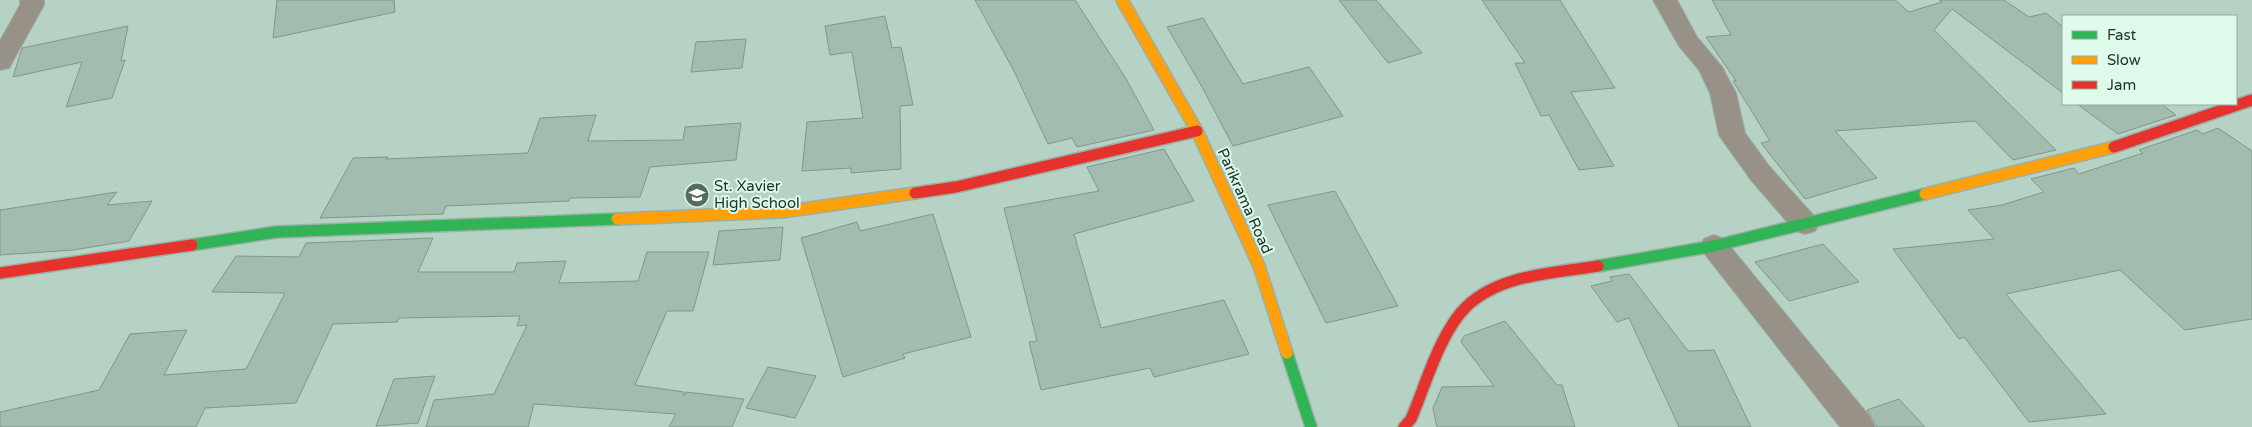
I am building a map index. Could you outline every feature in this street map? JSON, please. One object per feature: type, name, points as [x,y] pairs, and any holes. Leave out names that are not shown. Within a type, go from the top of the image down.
[{"type":"street","points":[[0,62],[32,5],[32,0]]},
{"type":"street","name":"Parikrama Road","points":[[1122,0],[1197,131],[1258,266],[1312,427]]},
{"type":"street","points":[[1665,0],[1687,41],[1710,67],[1723,93],[1732,135],[1760,173],[1805,224]]},
{"type":"street","points":[[1404,427],[1412,419],[1454,326],[1467,306],[1490,290],[1513,281],[1714,246],[1805,224],[2114,147],[2252,100]]},
{"type":"street","points":[[0,273],[276,232],[782,212],[956,187],[1197,131]]},
{"type":"street","points":[[1714,246],[1859,427]]},
{"type":"building","points":[[277,0],[394,0],[395,12],[273,38]]},
{"type":"building","points":[[975,0],[1075,0],[1125,77],[1154,130],[1077,147],[1072,138],[1048,144],[1014,71]]},
{"type":"building","points":[[1339,0],[1376,0],[1422,53],[1388,63]]},
{"type":"building","points":[[1482,0],[1560,0],[1615,88],[1571,92],[1614,166],[1579,170],[1549,115],[1541,116],[1515,63],[1525,63]]},
{"type":"building","points":[[1712,0],[1895,0],[1909,12],[1942,2],[1939,0],[2004,0],[2029,17],[2046,13],[2062,26],[2062,92],[1952,9],[1934,30],[2056,150],[2013,160],[1975,121],[1835,131],[1877,178],[1805,199],[1761,143],[1770,141],[1733,81],[1736,81],[1706,37],[1731,35]]},
{"type":"building","points":[[885,16],[892,48],[901,47],[913,105],[900,106],[901,169],[851,173],[851,168],[802,171],[807,122],[863,118],[852,52],[830,55],[825,26]]},
{"type":"building","points":[[1203,18],[1243,84],[1309,67],[1343,116],[1233,146],[1202,87],[1167,27]]},
{"type":"building","points":[[128,26],[121,61],[125,60],[112,98],[66,107],[82,62],[13,77],[22,48]]},
{"type":"building","points":[[746,39],[742,68],[691,72],[696,42]]},
{"type":"building","points":[[2078,105],[2162,105],[2176,115],[2118,134]]},
{"type":"building","points":[[596,115],[588,141],[683,140],[685,127],[741,123],[736,160],[650,167],[640,197],[570,198],[569,201],[446,206],[443,214],[320,218],[353,158],[388,157],[386,159],[528,153],[540,118]]},
{"type":"building","points":[[2218,128],[2252,151],[2252,319],[2185,330],[2120,270],[2006,294],[2106,414],[2029,422],[1964,337],[1959,339],[1893,249],[1994,239],[1968,210],[2002,205],[2044,192],[2031,179],[2074,168],[2079,174],[2143,153],[2139,150],[2197,130],[2203,134]]},
{"type":"building","points":[[1164,149],[1194,201],[1074,234],[1101,328],[1224,300],[1249,354],[1154,377],[1150,368],[1041,390],[1029,342],[1037,341],[1004,208],[1099,191],[1087,167]]},
{"type":"building","points":[[1335,191],[1398,306],[1326,323],[1268,205]]},
{"type":"building","points":[[117,192],[107,205],[152,201],[129,241],[73,250],[0,255],[0,210]]},
{"type":"building","points":[[933,214],[971,337],[903,354],[905,358],[843,377],[801,238],[857,222],[860,231]]},
{"type":"building","points":[[783,227],[780,260],[713,265],[719,231]]},
{"type":"building","points":[[433,238],[418,272],[514,272],[517,263],[566,261],[559,283],[638,281],[647,252],[709,252],[693,311],[667,311],[635,385],[684,392],[684,396],[686,392],[744,399],[732,427],[669,427],[676,414],[534,404],[528,427],[426,427],[434,400],[494,394],[527,325],[517,326],[520,316],[399,318],[397,322],[333,324],[296,403],[205,408],[196,427],[0,427],[0,412],[99,390],[130,334],[187,330],[164,375],[246,369],[285,293],[212,292],[236,256],[299,257],[306,243]]},
{"type":"building","points":[[1823,244],[1859,282],[1789,301],[1755,262]]},
{"type":"building","points":[[1629,274],[1688,351],[1714,350],[1751,427],[1679,427],[1629,318],[1617,322],[1591,286],[1612,281],[1610,277]]},
{"type":"building","points":[[1505,321],[1557,385],[1562,385],[1575,427],[1437,427],[1433,408],[1442,387],[1494,386],[1461,342],[1464,336]]},
{"type":"building","points":[[768,367],[816,376],[795,418],[746,408]]},
{"type":"building","points":[[435,376],[418,423],[376,426],[394,379]]},
{"type":"building","points":[[1899,399],[1925,427],[1877,427],[1867,410]]},
{"type":"traffic: fast","points":[[1598,266],[1714,246],[1925,194]]},
{"type":"traffic: fast","points":[[192,245],[276,232],[617,219]]},
{"type":"traffic: fast","points":[[1287,353],[1311,427]]},
{"type":"traffic: slow","points":[[1122,0],[1197,131],[1259,266],[1287,353]]},
{"type":"traffic: slow","points":[[1925,194],[2114,147]]},
{"type":"traffic: slow","points":[[617,219],[782,212],[915,193]]},
{"type":"traffic: jam","points":[[2114,147],[2252,100]]},
{"type":"traffic: jam","points":[[915,193],[956,187],[1197,131]]},
{"type":"traffic: jam","points":[[0,273],[192,245]]},
{"type":"traffic: jam","points":[[1404,427],[1411,419],[1442,344],[1458,316],[1467,306],[1480,296],[1512,282],[1529,277],[1598,266]]},
{"type":"place","name":"St. Xavier High School","points":[[697,195]]}]
